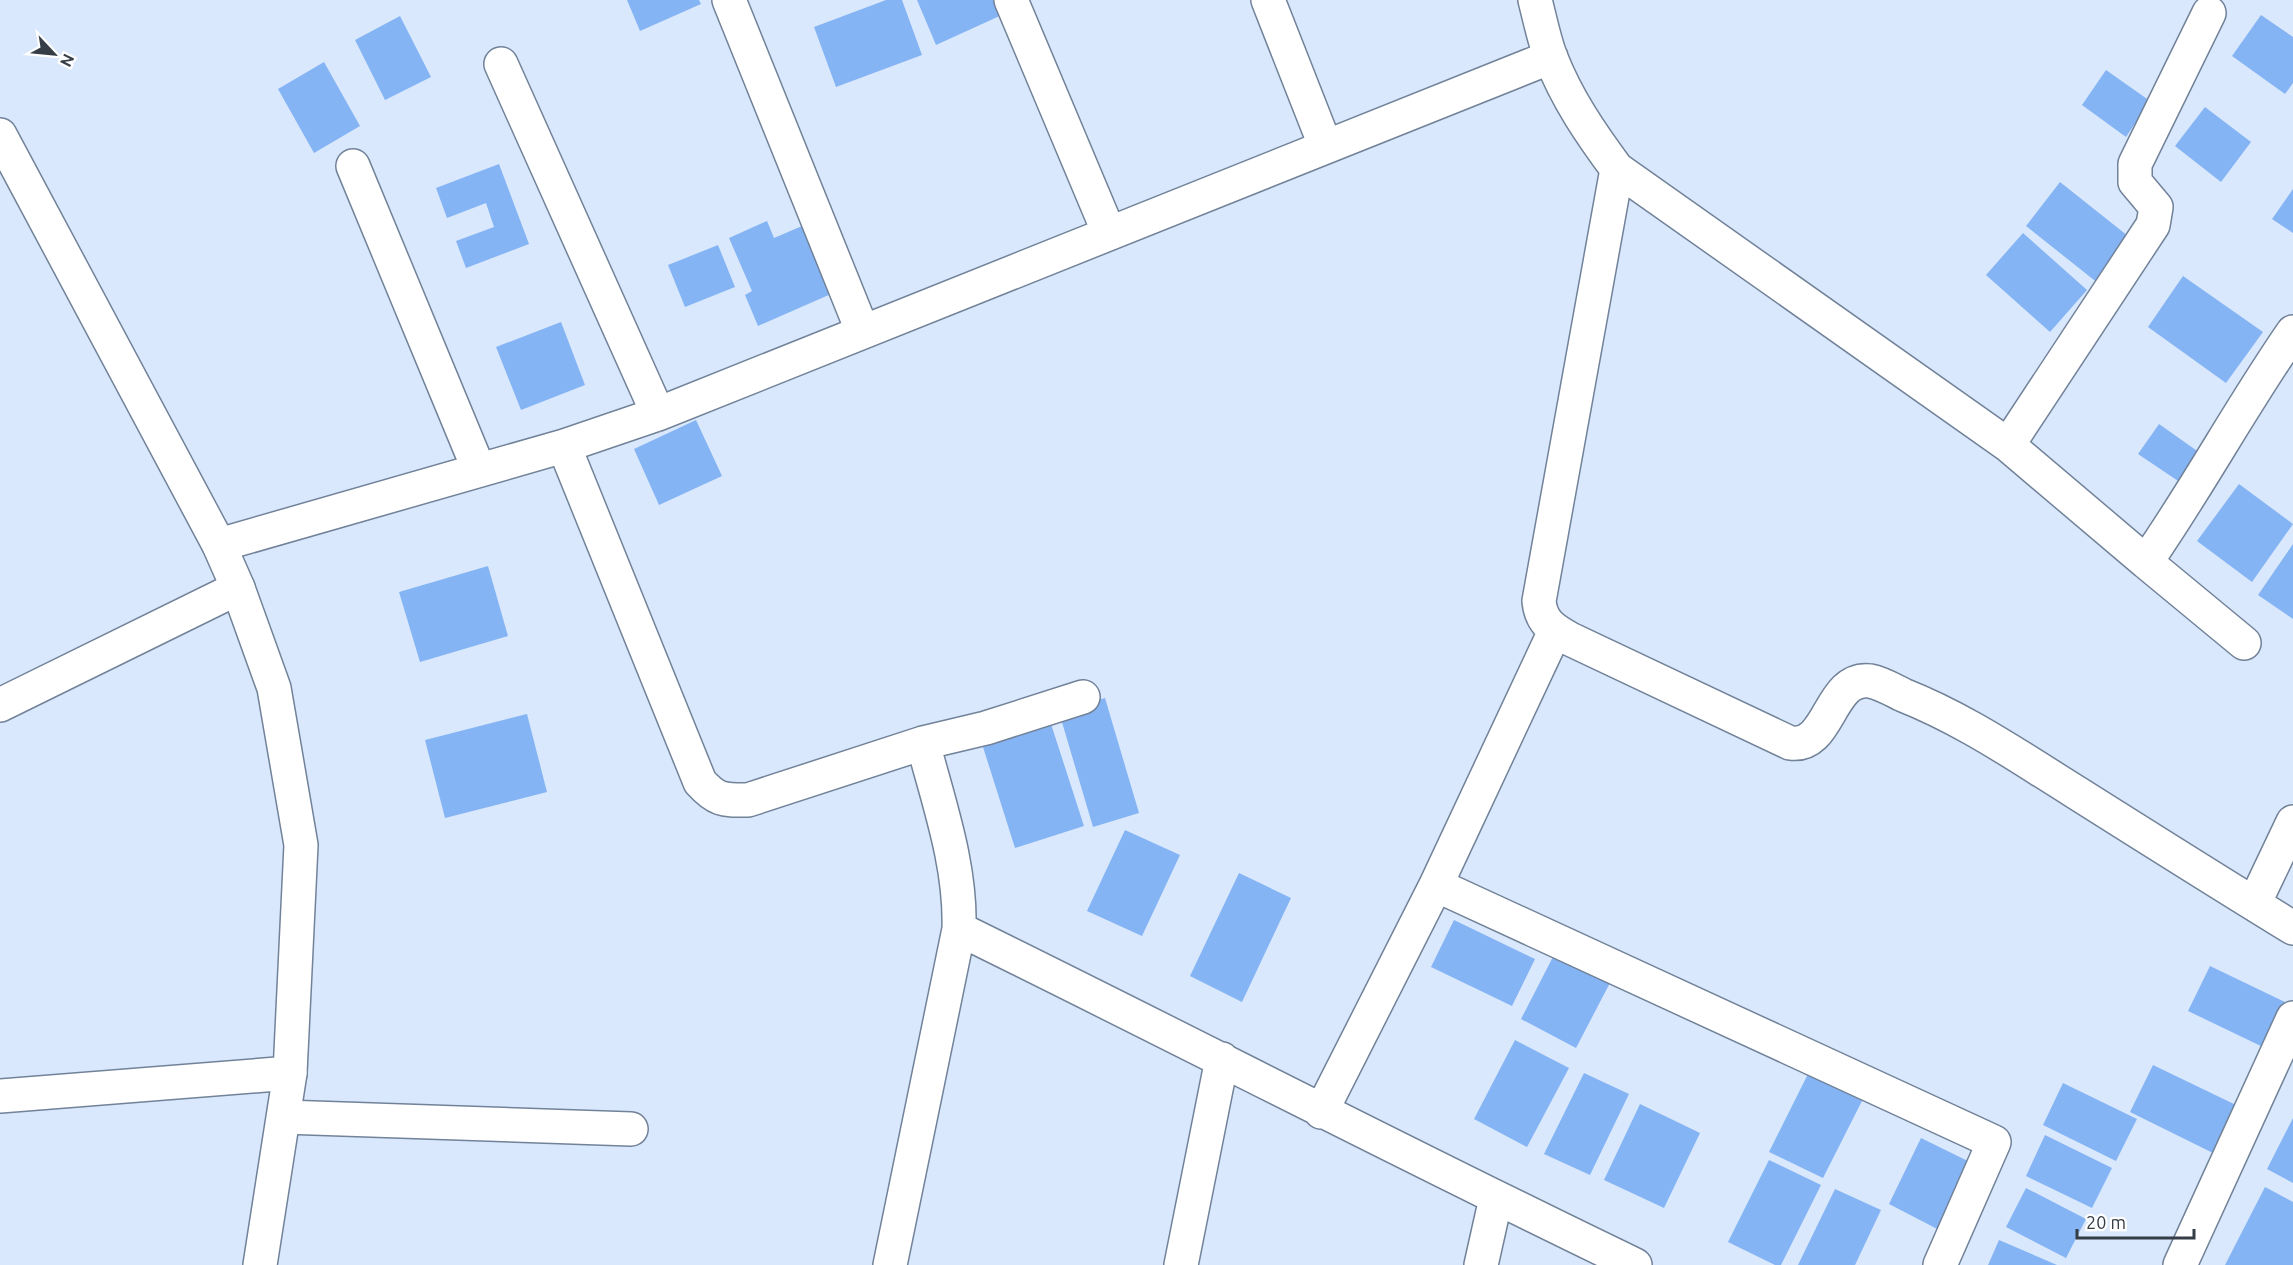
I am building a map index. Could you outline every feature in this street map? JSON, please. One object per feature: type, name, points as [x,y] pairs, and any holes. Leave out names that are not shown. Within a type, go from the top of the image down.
[{"type":"street","points":[[729,0],[862,330]]},
{"type":"street","points":[[1011,0],[1109,233]]},
{"type":"street","points":[[1268,0],[1325,145]]},
{"type":"street","points":[[1535,0],[1551,57],[1588,131],[1617,169],[2008,445],[2244,643]]},
{"type":"street","points":[[2008,445],[2153,225],[2156,207],[2135,182],[2134,164],[2209,13]]},
{"type":"street","points":[[219,545],[564,446],[658,414],[862,330],[1551,57]]},
{"type":"street","points":[[501,64],[658,414]]},
{"type":"street","points":[[0,135],[219,545],[238,588],[274,688],[301,844],[290,1073],[260,1265]]},
{"type":"street","points":[[353,166],[479,471]]},
{"type":"street","points":[[1617,169],[1539,601],[1540,615],[1555,631],[1790,743],[1799,744],[1815,735],[1845,689],[1854,683],[1872,682],[1938,709],[2293,928]]},
{"type":"street","points":[[2146,562],[2191,497],[2250,395],[2293,332]]},
{"type":"street","points":[[564,446],[700,782],[712,796],[726,800],[748,800],[923,743],[986,728],[1083,697]]},
{"type":"street","points":[[0,705],[238,588]]},
{"type":"street","points":[[1321,1112],[1436,885],[1555,631]]},
{"type":"street","points":[[890,1265],[959,928],[960,897],[952,852],[923,743]]},
{"type":"street","points":[[2254,904],[2293,822]]},
{"type":"street","points":[[1436,885],[1994,1142],[1940,1265]]},
{"type":"street","points":[[959,928],[1222,1059],[1321,1112],[1635,1265]]},
{"type":"street","points":[[2180,1265],[2293,1018]]},
{"type":"street","points":[[1181,1265],[1222,1059]]},
{"type":"street","points":[[0,1096],[290,1073]]},
{"type":"street","points":[[284,1117],[631,1129]]},
{"type":"street","points":[[1482,1265],[1496,1198]]},
{"type":"building","points":[[627,0],[699,0],[701,4],[640,31]]},
{"type":"building","points":[[886,0],[902,0],[922,55],[836,87],[814,27]]},
{"type":"building","points":[[917,0],[998,0],[1004,14],[936,45]]},
{"type":"building","points":[[2261,15],[2293,37],[2293,83],[2285,94],[2232,56]]},
{"type":"building","points":[[400,16],[431,77],[385,100],[355,40]]},
{"type":"building","points":[[324,62],[360,126],[314,153],[278,89]]},
{"type":"building","points":[[2106,70],[2150,101],[2126,137],[2082,105]]},
{"type":"building","points":[[2205,107],[2251,142],[2221,182],[2175,146]]},
{"type":"building","points":[[499,164],[529,244],[466,268],[456,241],[494,227],[486,203],[447,218],[436,188]]},
{"type":"building","points":[[2060,182],[2133,240],[2099,284],[2026,226]]},
{"type":"building","points":[[2293,189],[2293,233],[2272,219]]},
{"type":"building","points":[[767,221],[774,238],[802,226],[831,294],[758,326],[745,295],[752,291],[729,238]]},
{"type":"building","points":[[2023,233],[2087,290],[2050,332],[1986,275]]},
{"type":"building","points":[[718,245],[735,287],[685,307],[668,265]]},
{"type":"building","points":[[2183,276],[2263,332],[2226,383],[2148,327]]},
{"type":"building","points":[[561,322],[585,385],[521,410],[496,347]]},
{"type":"building","points":[[696,420],[722,476],[659,505],[634,449]]},
{"type":"building","points":[[2159,424],[2210,460],[2190,489],[2138,454]]},
{"type":"building","points":[[2239,484],[2293,524],[2252,582],[2197,541]]},
{"type":"building","points":[[2293,544],[2293,619],[2258,595]]},
{"type":"building","points":[[488,566],[508,636],[420,662],[399,592]]},
{"type":"building","points":[[1105,698],[1139,813],[1093,827],[1059,712]]},
{"type":"building","points":[[527,714],[547,792],[445,818],[425,740]]},
{"type":"building","points":[[1051,724],[1084,826],[1015,848],[983,747]]},
{"type":"building","points":[[1125,830],[1180,855],[1142,936],[1087,911]]},
{"type":"building","points":[[1239,873],[1291,898],[1242,1002],[1190,976]]},
{"type":"building","points":[[1454,920],[1535,959],[1512,1006],[1431,967]]},
{"type":"building","points":[[1556,951],[1612,979],[1576,1048],[1521,1019]]},
{"type":"building","points":[[2210,966],[2287,1003],[2265,1048],[2188,1011]]},
{"type":"building","points":[[1515,1040],[1569,1068],[1527,1147],[1474,1119]]},
{"type":"building","points":[[1813,1064],[1867,1091],[1823,1178],[1769,1152]]},
{"type":"building","points":[[2153,1065],[2236,1105],[2213,1153],[2130,1112]]},
{"type":"building","points":[[1584,1073],[1629,1094],[1590,1175],[1544,1154]]},
{"type":"building","points":[[2063,1083],[2137,1119],[2116,1161],[2043,1125]]},
{"type":"building","points":[[1640,1104],[1700,1133],[1664,1208],[1604,1180]]},
{"type":"building","points":[[2293,1118],[2293,1183],[2267,1169]]},
{"type":"building","points":[[2045,1135],[2112,1168],[2092,1208],[2026,1176]]},
{"type":"building","points":[[1921,1138],[1978,1166],[1945,1233],[1889,1204]]},
{"type":"building","points":[[1769,1160],[1821,1185],[1781,1265],[1775,1265],[1728,1242]]},
{"type":"building","points":[[2265,1187],[2293,1202],[2293,1265],[2225,1265]]},
{"type":"building","points":[[2026,1188],[2086,1219],[2066,1258],[2006,1227]]},
{"type":"building","points":[[1835,1189],[1881,1210],[1855,1265],[1798,1265]]},
{"type":"building","points":[[1999,1240],[2057,1265],[1988,1265]]}]
